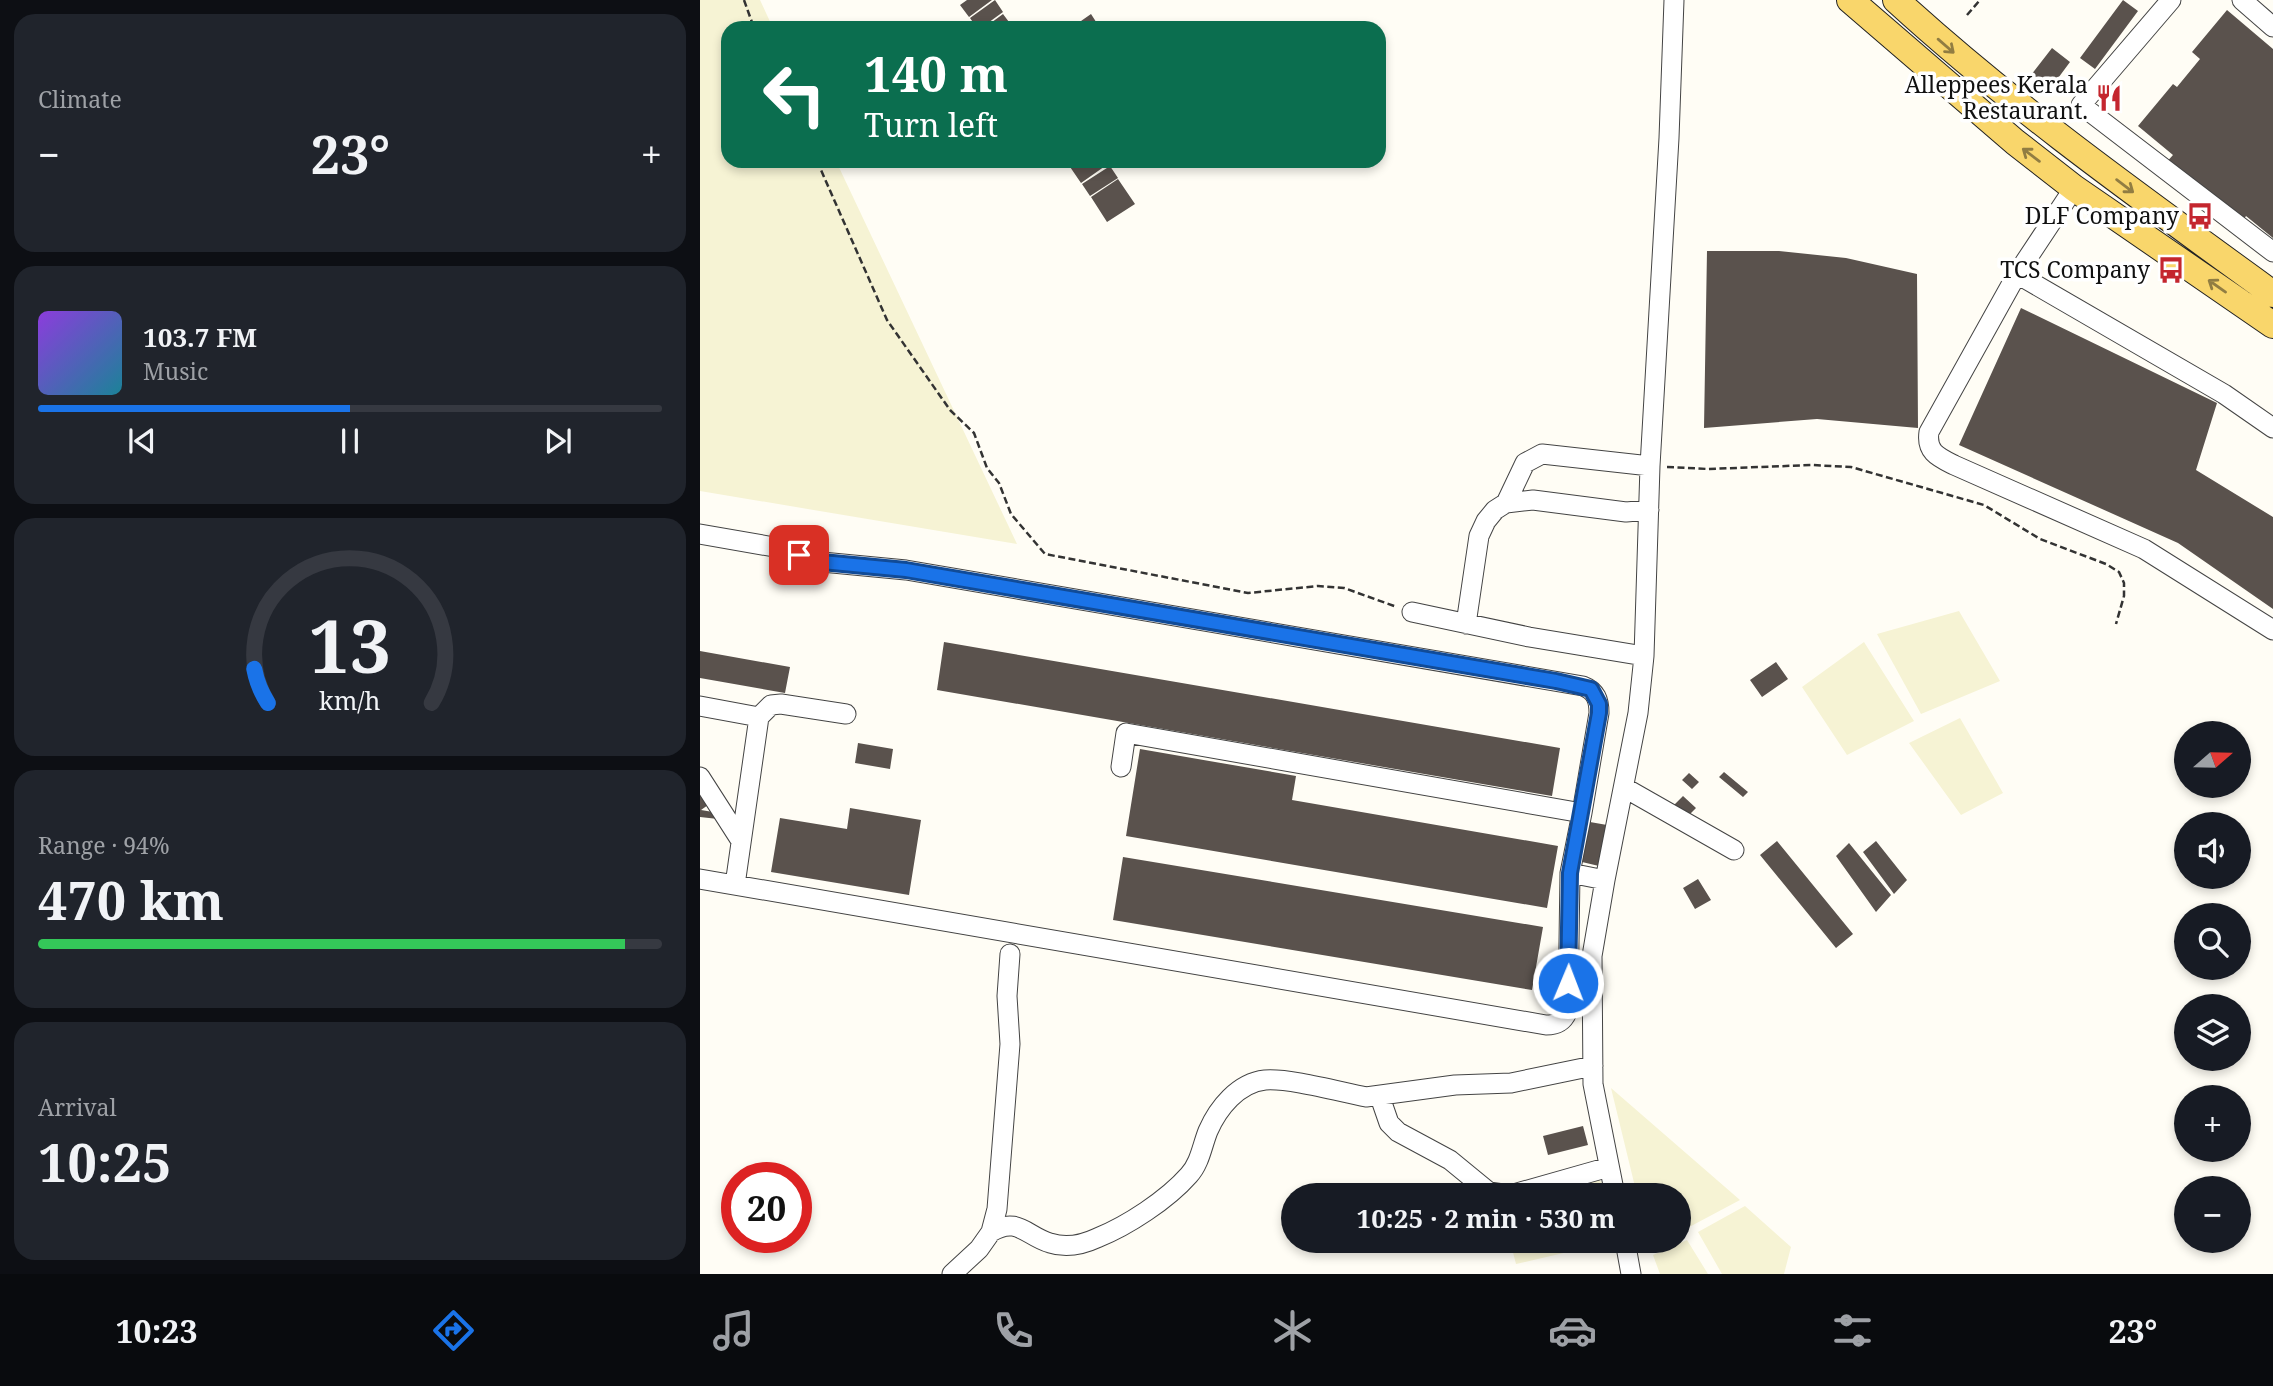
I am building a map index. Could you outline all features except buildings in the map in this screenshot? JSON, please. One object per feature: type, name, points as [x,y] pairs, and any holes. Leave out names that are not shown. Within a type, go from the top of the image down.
[{"type":"main road","points":[[1850,0],[1960,97],[2074,188],[2273,325]]},
{"type":"main road","points":[[1896,0],[1983,78],[2273,293]]},
{"type":"street","points":[[1612,1183],[1593,1084],[1592,956],[1639,713],[1644,656],[1650,466],[1669,138],[1674,0]]},
{"type":"street","points":[[2171,0],[2081,105],[2273,252]]},
{"type":"street","points":[[2242,0],[2269,17]]},
{"type":"street","points":[[2074,188],[2017,275],[1929,432],[1929,447],[1935,456],[1954,465],[2144,548],[2273,630]]},
{"type":"street","points":[[2017,275],[2224,394],[2273,428]]},
{"type":"street","points":[[1506,503],[1525,463],[1542,454],[1650,466]]},
{"type":"street","points":[[1466,624],[1479,536],[1495,510],[1506,503],[1533,500],[1626,512],[1649,510]]},
{"type":"street","points":[[700,534],[774,547],[822,562],[906,570],[1583,686],[1591,689],[1596,696],[1599,713],[1570,873],[1568,1010],[1560,1023],[1546,1025],[700,879]]},
{"type":"street","points":[[1412,612],[1529,638],[1644,656]]},
{"type":"street","points":[[735,885],[759,717],[771,705],[781,704],[846,714]]},
{"type":"street","points":[[700,706],[759,717]]},
{"type":"street","points":[[1121,766],[1126,733],[1581,813]]},
{"type":"street","points":[[700,777],[741,841]]},
{"type":"street","points":[[1625,788],[1734,850]]},
{"type":"street","points":[[1570,873],[1605,880]]},
{"type":"street","points":[[952,1274],[979,1249],[991,1232],[997,1209],[1010,1044],[1007,996],[1010,954]]},
{"type":"street","points":[[991,1232],[1013,1225],[1048,1243],[1068,1246],[1093,1240],[1118,1228],[1174,1189],[1191,1173],[1217,1114],[1230,1098],[1246,1086],[1265,1080],[1380,1097],[1455,1085],[1511,1083],[1593,1066]]},
{"type":"street","points":[[1380,1097],[1389,1123],[1398,1132],[1450,1160],[1489,1192],[1510,1195],[1609,1167]]},
{"type":"street","points":[[1628,1253],[1632,1274]]},
{"type":"path","points":[[744,0],[752,21]]},
{"type":"path","points":[[1967,15],[1980,0]]},
{"type":"path","points":[[820,168],[887,320],[950,410],[974,432],[987,468],[999,483],[1011,514],[1045,554],[1248,593],[1318,586],[1344,588],[1412,612]]},
{"type":"path","points":[[1650,466],[1708,469],[1812,465],[1851,467],[1984,505],[2040,539],[2106,564],[2119,572],[2124,583],[2124,596],[2116,624]]},
{"type":"shaded area","points":[[700,0],[760,0],[770,21],[721,21],[721,168],[839,168],[1017,544],[700,491]]},
{"type":"shaded area","points":[[1959,611],[2000,681],[1921,714],[1877,634]]},
{"type":"shaded area","points":[[1864,642],[1914,721],[1847,755],[1802,687]]},
{"type":"shaded area","points":[[1960,718],[2003,793],[1961,815],[1909,743]]},
{"type":"shaded area","points":[[1611,1088],[1740,1200],[1691,1226],[1691,1183],[1634,1183]]},
{"type":"shaded area","points":[[1599,1179],[1602,1183],[1581,1183]]},
{"type":"shaded area","points":[[1745,1206],[1791,1247],[1784,1274],[1722,1274],[1698,1232]]},
{"type":"shaded area","points":[[1691,1246],[1708,1274],[1660,1274],[1653,1255],[1691,1253]]},
{"type":"shaded area","points":[[1513,1253],[1563,1253],[1516,1264]]},
{"type":"place","name":"Alleppees Kerala Restaurant.","points":[[2109,98]]},
{"type":"place","name":"DLF Company","points":[[2200,216]]},
{"type":"place","name":"TCS Company","points":[[2171,270]]},
{"type":"route","points":[[799,555],[822,562],[906,570],[1591,689],[1599,704],[1599,713],[1570,873],[1568,983]]}]
